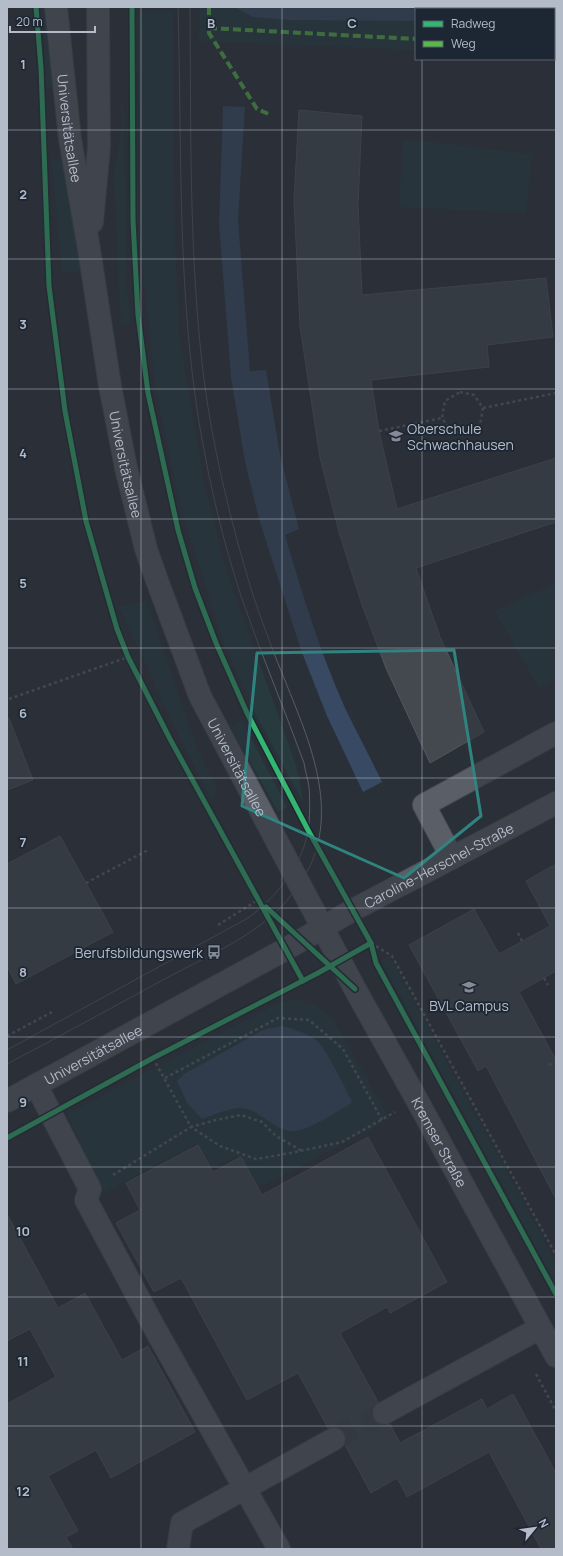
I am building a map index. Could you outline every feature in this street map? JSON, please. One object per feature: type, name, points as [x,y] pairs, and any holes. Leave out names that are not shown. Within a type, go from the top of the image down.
[{"type":"street","name":"Universitätsallee","points":[[7,1101],[322,928],[200,696],[146,549],[126,468],[110,386],[70,139],[56,7]]},
{"type":"street","name":"Universitätsallee","points":[[89,249],[99,147],[98,7]]},
{"type":"street","points":[[452,858],[424,805],[556,733]]},
{"type":"street","name":"Caroline-Herschel-Straße","points":[[322,928],[352,910],[556,803]]},
{"type":"street","name":"Kremser Straße","points":[[322,928],[556,1356]]},
{"type":"street","points":[[36,1085],[90,1189],[86,1200],[154,1327],[279,1549]]},
{"type":"street","points":[[384,1413],[540,1328]]},
{"type":"street","points":[[178,1549],[182,1523],[334,1439]]},
{"type":"path","points":[[460,392],[474,395],[483,408],[480,425],[467,434],[451,431],[442,418],[445,401],[460,392]]},
{"type":"path","points":[[483,408],[556,394]]},
{"type":"path","points":[[379,431],[442,418]]},
{"type":"path","points":[[9,699],[128,657]]},
{"type":"path","points":[[86,883],[148,850]]},
{"type":"path","points":[[218,925],[261,903]]},
{"type":"path","points":[[518,933],[522,941]]},
{"type":"path","points":[[371,944],[373,950]]},
{"type":"path","points":[[371,944],[392,956],[556,1255]]},
{"type":"path","points":[[544,978],[548,985]]},
{"type":"path","points":[[7,1036],[52,1012],[53,1013]]},
{"type":"path","points":[[165,1078],[278,1018],[309,1020],[343,1049],[382,1120]]},
{"type":"path","points":[[153,1058],[191,1128],[220,1146],[256,1159],[342,1142],[417,1100]]},
{"type":"path","points":[[549,1064],[556,1061]]},
{"type":"path","points":[[90,1189],[191,1128],[216,1120],[241,1115],[262,1122],[276,1136],[302,1151]]},
{"type":"highlighted area","points":[[454,650],[481,816],[404,878],[242,806],[257,653]]},
{"type":"green space","points":[[43,7],[51,7],[59,87],[46,87]]},
{"type":"green space","points":[[200,7],[556,7],[556,57],[555,8],[415,8],[415,50],[199,41]]},
{"type":"green space","points":[[173,11],[174,217],[179,337],[203,479],[226,571],[295,762],[303,802],[256,715],[223,641],[183,517],[155,386],[141,250],[138,12]]},
{"type":"green space","points":[[121,104],[124,104],[126,284],[131,323],[121,324],[114,179],[121,128]]},
{"type":"green space","points":[[403,139],[532,154],[526,213],[399,207]]},
{"type":"green space","points":[[65,158],[80,271],[62,273],[52,159]]},
{"type":"green space","points":[[556,583],[556,679],[539,688],[495,611]]},
{"type":"green space","points":[[146,600],[197,748],[217,789],[213,802],[177,732],[119,607]]},
{"type":"green space","points":[[242,721],[287,807],[278,812],[230,726]]},
{"type":"green space","points":[[389,956],[556,1263],[556,1284],[381,960]]},
{"type":"green space","points":[[299,1000],[316,1005],[332,1018],[390,1119],[255,1190],[236,1156],[211,1168],[197,1143],[103,1193],[67,1114],[280,1002]]},
{"type":"water","points":[[234,7],[556,7],[556,22],[555,8],[415,8],[415,21],[288,20],[253,17]]},
{"type":"water","points":[[223,106],[245,107],[238,220],[250,371],[266,370],[280,455],[299,529],[285,535],[305,600],[336,687],[382,782],[363,792],[327,716],[301,650],[259,519],[245,462],[231,377],[219,224]]},
{"type":"water","points":[[282,1026],[308,1035],[320,1044],[330,1059],[352,1101],[350,1104],[315,1124],[301,1130],[294,1131],[280,1128],[255,1112],[241,1108],[226,1110],[202,1119],[187,1103],[177,1081],[184,1074],[263,1030]]},
{"type":"building","points":[[299,110],[362,116],[358,204],[362,295],[546,278],[553,337],[487,345],[489,367],[371,380],[379,431],[397,509],[556,458],[556,522],[416,568],[440,637],[484,732],[430,763],[386,668],[362,605],[339,532],[320,458],[300,326],[294,200]]},
{"type":"building","points":[[9,718],[33,780],[7,790],[7,719]]},
{"type":"building","points":[[60,836],[113,932],[16,984],[7,966],[7,864]]},
{"type":"building","points":[[556,864],[556,971],[519,992],[556,1060],[556,1199],[486,1066],[478,1071],[409,945],[474,909],[499,954],[550,926],[526,881]]},
{"type":"building","points":[[368,1137],[447,1282],[390,1313],[387,1307],[340,1333],[378,1402],[373,1407],[373,1419],[378,1424],[390,1424],[400,1443],[482,1399],[487,1409],[513,1394],[556,1473],[556,1549],[541,1549],[489,1452],[407,1497],[397,1478],[371,1493],[345,1445],[345,1433],[341,1429],[335,1427],[328,1428],[298,1373],[247,1400],[181,1278],[154,1292],[116,1223],[140,1210],[126,1183],[198,1145],[213,1172],[241,1157],[262,1195]]},
{"type":"building","points":[[7,1214],[58,1308],[85,1293],[122,1360],[148,1346],[195,1432],[111,1478],[96,1450],[48,1476],[78,1531],[66,1537],[73,1549],[7,1549],[7,1404],[56,1377],[30,1329],[7,1341]]},
{"type":"tunnel","points":[[334,1439],[384,1413]]},
{"type":"tram line","points":[[7,1050],[248,918],[258,910],[286,880],[300,856],[308,831],[309,784],[304,763],[257,640],[235,577],[217,512],[199,422],[187,319],[184,267],[178,7]]},
{"type":"tram line","points":[[7,1064],[247,935],[275,913],[287,901],[308,871],[318,841],[321,818],[321,795],[317,772],[311,749],[253,595],[222,480],[206,393],[198,319],[193,230],[190,7]]},
{"type":"marked path","points":[[209,7],[209,33],[257,109],[271,115]]},
{"type":"marked path","points":[[209,28],[415,39]]},
{"type":"cycle path","points":[[36,7],[41,68],[49,286],[65,411],[86,521],[117,629],[128,657],[170,739],[303,981]]},
{"type":"cycle path","points":[[132,7],[133,221],[138,315],[148,393],[178,530],[195,588],[216,643],[247,713],[308,830],[371,943],[376,963],[556,1294]]},
{"type":"cycle path","points":[[266,907],[355,989]]},
{"type":"cycle path","points":[[7,1138],[153,1058],[318,973],[371,943]]},
{"type":"place","name":"Oberschule Schwachhausen","points":[[396,436]]},
{"type":"place","name":"Berufsbildungswerk","points":[[214,952]]},
{"type":"place","name":"BVL Campus","points":[[469,987]]}]
